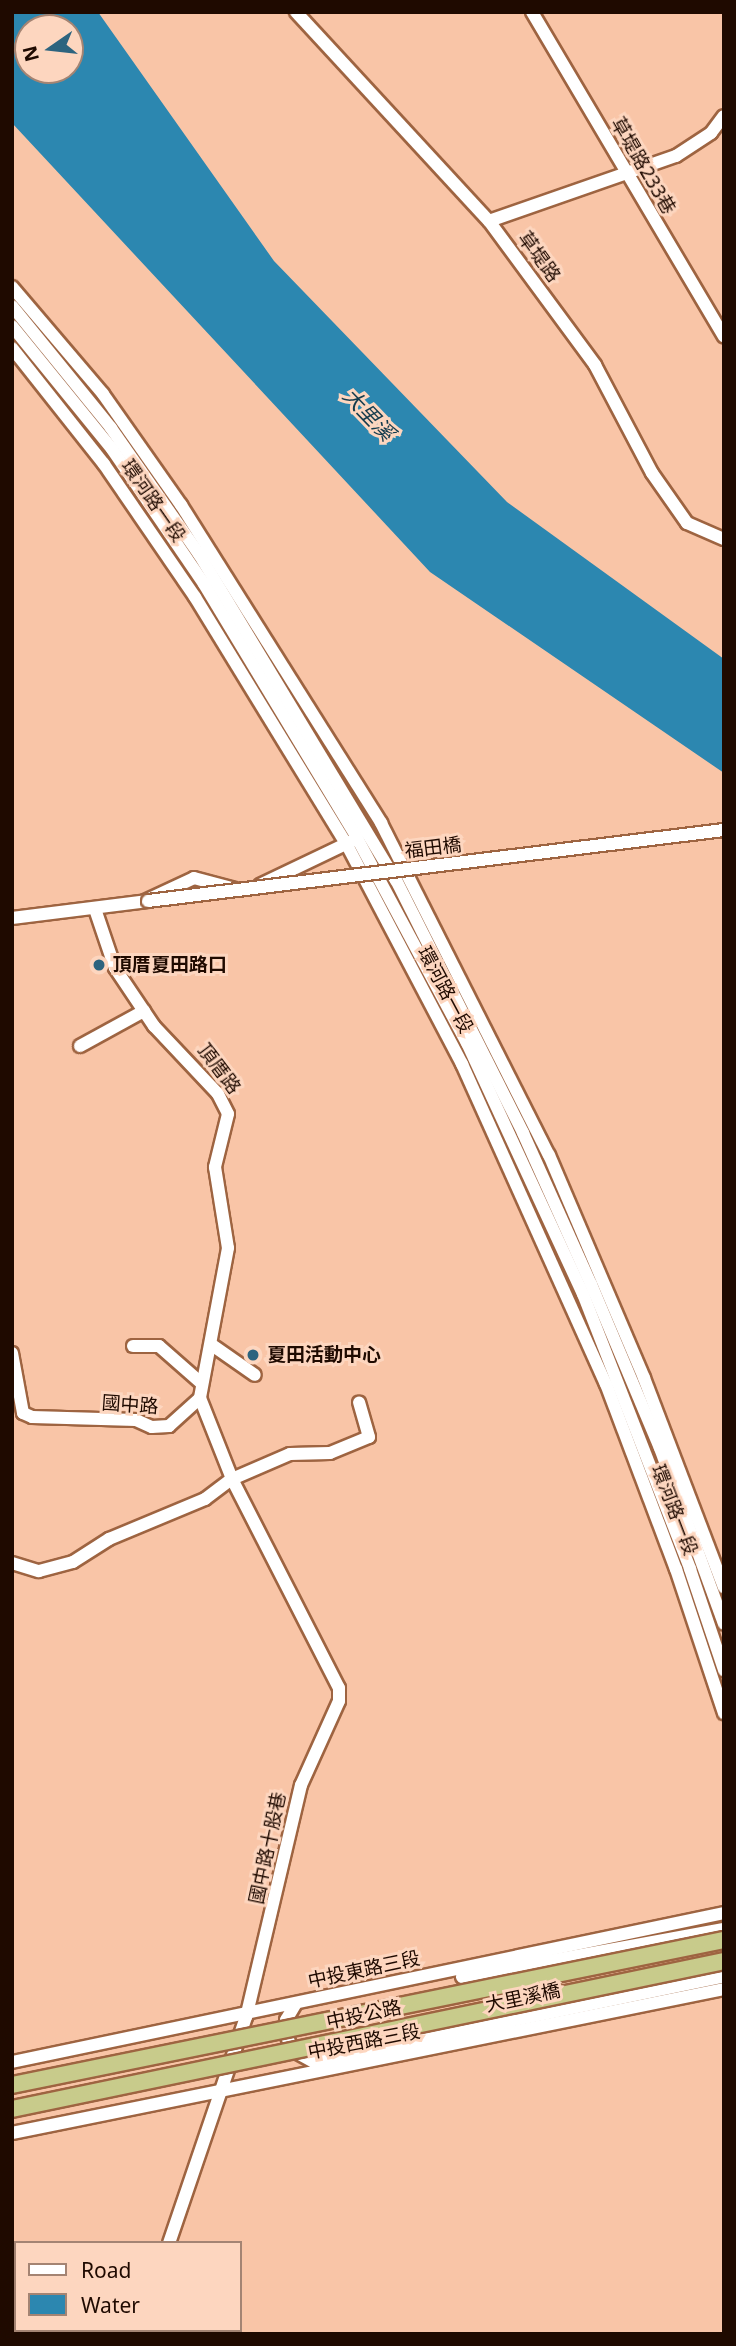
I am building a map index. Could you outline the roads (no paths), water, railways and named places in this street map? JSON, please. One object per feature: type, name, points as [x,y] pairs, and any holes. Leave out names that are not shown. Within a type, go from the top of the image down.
[{"type":"main road","name":"中投公路","points":[[12,2085],[724,1940]]},
{"type":"main road","name":"中投公路","points":[[12,2109],[724,1961]]},
{"type":"street","name":"草堤路","points":[[296,12],[489,221],[595,365],[652,473],[687,523],[724,539]]},
{"type":"street","name":"草堤路233巷","points":[[532,12],[724,337]]},
{"type":"street","points":[[489,221],[676,156],[711,133],[724,116]]},
{"type":"street","name":"環河路一段","points":[[12,287],[103,394],[173,495],[381,823],[549,1155],[639,1365],[724,1587]]},
{"type":"street","name":"環河路一段","points":[[12,306],[111,428],[199,554],[369,831],[523,1133],[592,1284],[660,1448],[724,1624]]},
{"type":"street","name":"環河路一段","points":[[12,326],[112,449],[197,574],[467,1043],[583,1294],[686,1556],[724,1670]]},
{"type":"street","name":"環河路一段","points":[[12,348],[149,528],[351,841],[462,1064],[560,1278],[676,1569],[724,1713]]},
{"type":"street","points":[[146,901],[194,878],[234,890],[262,884],[351,841],[381,823]]},
{"type":"street","name":"福田橋","points":[[12,918],[724,830]]},
{"type":"street","name":"頂厝路","points":[[95,909],[115,968],[144,1011],[218,1094],[228,1114],[215,1167],[228,1248],[212,1345],[200,1382],[200,1398]]},
{"type":"street","points":[[80,1046],[144,1011]]},
{"type":"street","points":[[212,1345],[255,1375]]},
{"type":"street","points":[[133,1346],[159,1346],[200,1382]]},
{"type":"street","name":"國中路","points":[[12,1353],[18,1417],[169,1426],[200,1398]]},
{"type":"street","points":[[200,1398],[232,1479]]},
{"type":"street","points":[[12,1563],[38,1572],[73,1562],[109,1539],[205,1499],[232,1479],[290,1454],[330,1453],[369,1437],[359,1402]]},
{"type":"street","name":"國中路十股巷","points":[[170,2241],[246,2017],[302,1785],[339,1701],[336,1677],[232,1479]]},
{"type":"street","name":"中投東路三段","points":[[12,2062],[246,2017],[724,1913]]},
{"type":"street","name":"大里溪橋","points":[[365,1990],[418,1985],[724,1930]]},
{"type":"street","name":"大里溪橋","points":[[330,2059],[724,1976]]},
{"type":"street","name":"中投西路三段","points":[[12,2133],[724,1989]]},
{"type":"street","points":[[295,2005],[286,2020],[292,2050],[314,2062],[330,2059]]},
{"type":"street","points":[[288,2076],[330,2059]]},
{"type":"water","name":"大里溪","points":[[12,12],[98,12],[274,261],[507,502],[724,659],[724,773],[430,572],[12,123]]},
{"type":"place","name":"頂厝夏田路口","points":[[99,965]]},
{"type":"place","name":"夏田活動中心","points":[[253,1355]]}]
